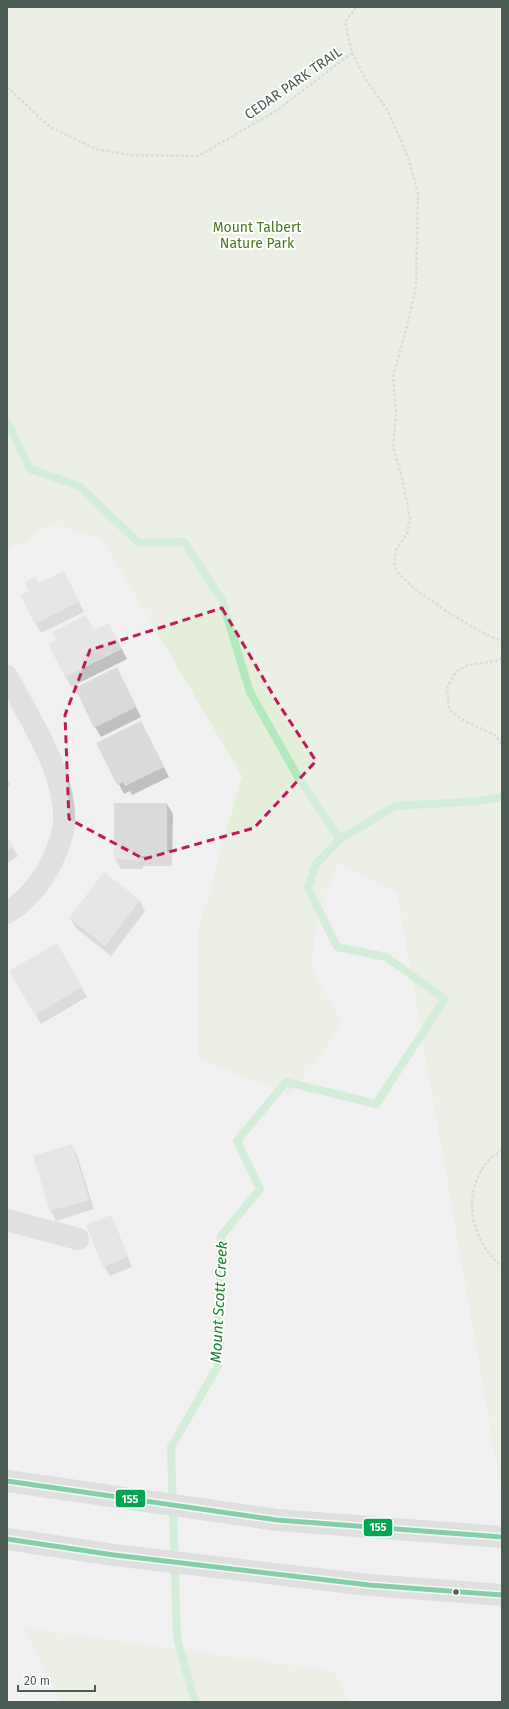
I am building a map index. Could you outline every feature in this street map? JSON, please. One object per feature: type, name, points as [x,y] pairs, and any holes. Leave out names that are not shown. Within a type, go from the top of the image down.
[{"type":"main road","points":[[7,1481],[277,1520],[502,1537]]},
{"type":"main road","points":[[7,1539],[114,1555],[369,1585],[502,1595]]},
{"type":"street","points":[[7,676],[51,760],[62,794],[64,823],[57,850],[43,879],[15,908],[7,913]]},
{"type":"street","points":[[7,1220],[78,1239]]},
{"type":"path","name":"CEDAR PARK TRAIL","points":[[7,87],[50,127],[96,149],[130,155],[198,156],[276,111],[352,53],[345,22],[356,7]]},
{"type":"path","points":[[352,53],[366,80],[388,111],[408,157],[418,194],[416,286],[393,377],[396,414],[393,448],[402,474],[410,518],[407,534],[396,550],[394,562],[397,572],[415,589],[449,613],[486,634],[502,641]]},
{"type":"path","points":[[502,658],[496,661],[468,665],[456,672],[446,687],[449,710],[461,719],[495,735],[502,744]]},
{"type":"path","points":[[502,1150],[489,1160],[476,1181],[471,1199],[473,1220],[482,1243],[495,1261],[502,1266]]},
{"type":"highlighted area","points":[[222,608],[276,700],[316,761],[254,828],[144,859],[69,819],[65,715],[90,650]]},
{"type":"green space","name":"Mount Talbert Nature Park","points":[[7,7],[502,7],[502,1484],[500,1484],[397,892],[338,863],[318,915],[311,966],[341,1022],[318,1060],[289,1094],[198,1059],[198,932],[242,776],[101,538],[49,524],[22,546],[15,543],[8,551],[7,550]]},
{"type":"green space","points":[[24,1628],[333,1671],[349,1702],[61,1702]]},
{"type":"building","points":[[64,571],[79,602],[35,624],[20,595],[29,591],[25,582],[35,577],[38,583]]},
{"type":"building","points":[[86,615],[94,630],[109,623],[122,649],[65,677],[48,644],[56,640],[52,632]]},
{"type":"building","points":[[117,667],[136,707],[94,728],[75,688]]},
{"type":"building","points":[[141,721],[164,767],[125,786],[123,782],[117,785],[96,743]]},
{"type":"building","points":[[114,803],[167,803],[167,856],[138,856],[138,860],[114,859]]},
{"type":"building","points":[[7,835],[13,846],[7,850]]},
{"type":"building","points":[[104,872],[140,900],[105,946],[69,918]]},
{"type":"building","points":[[57,943],[82,987],[35,1015],[9,971]]},
{"type":"building","points":[[72,1144],[89,1200],[50,1211],[33,1156]]},
{"type":"building","points":[[111,1215],[128,1257],[103,1267],[86,1225]]},
{"type":"waterway","points":[[7,421],[30,469],[79,486],[139,543],[184,542],[222,600],[250,692],[298,777],[340,839]]},
{"type":"waterway","name":"Mount Scott Creek","points":[[195,1702],[177,1638],[171,1447],[218,1366],[221,1236],[260,1189],[237,1141],[286,1082],[376,1104],[445,999],[386,957],[337,947],[308,888],[316,864],[340,839],[395,806],[481,801],[502,797]]},
{"type":"transit line","name":"155","points":[[7,1481],[277,1520],[502,1537]]},
{"type":"transit line","name":"155","points":[[7,1539],[114,1555],[369,1585],[502,1595]]}]
